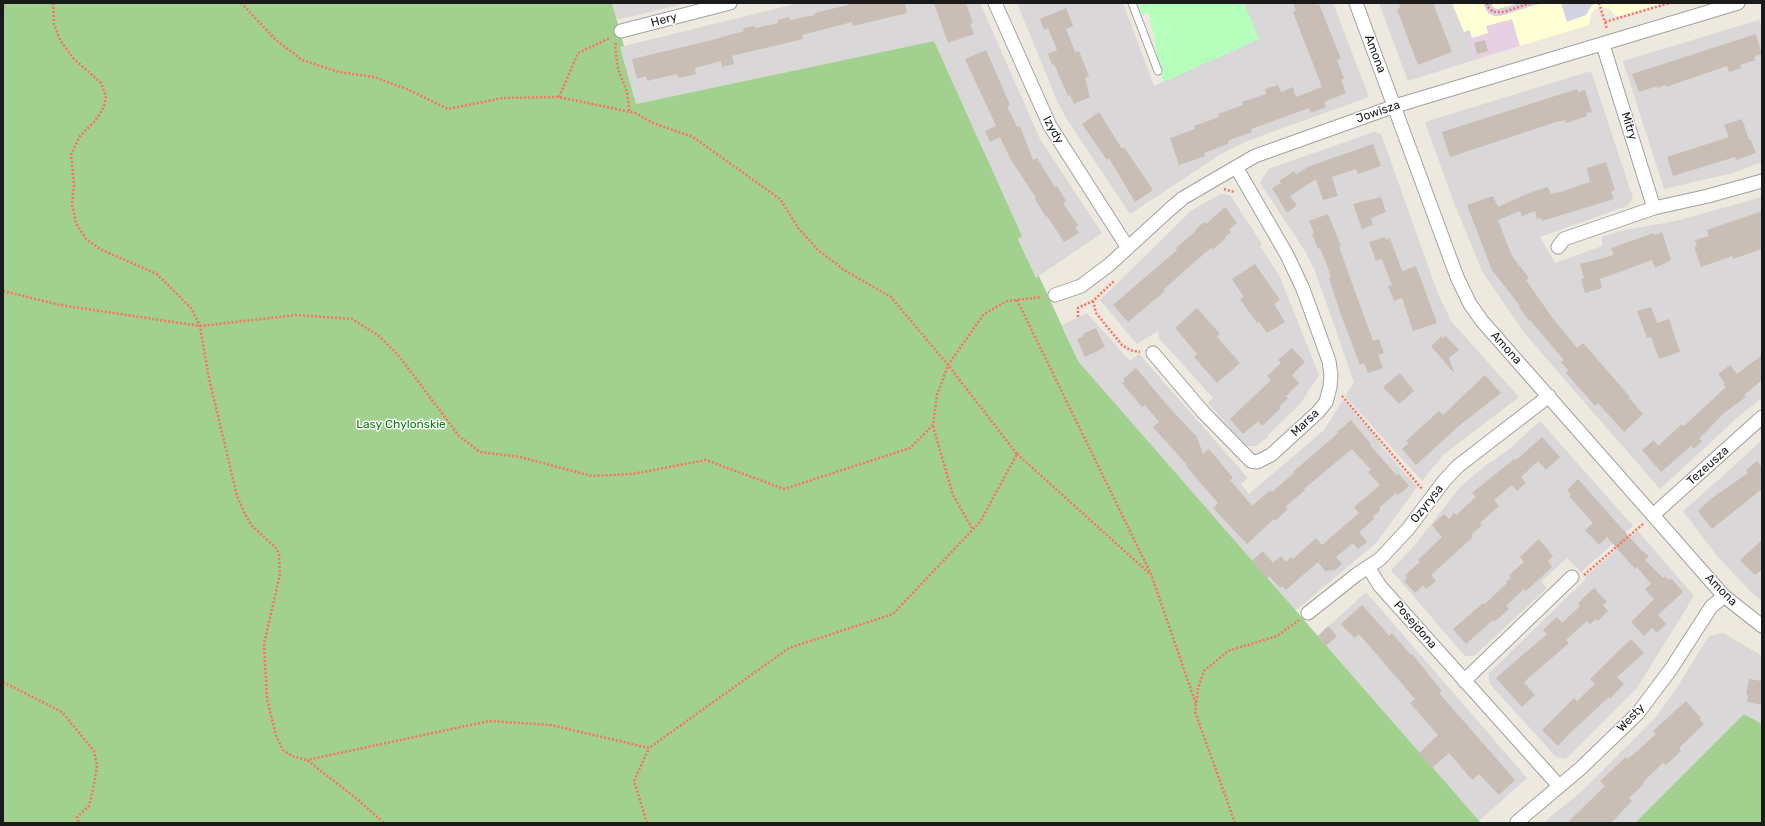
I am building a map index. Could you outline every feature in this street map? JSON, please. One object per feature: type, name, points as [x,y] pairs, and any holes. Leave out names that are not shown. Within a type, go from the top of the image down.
[{"type":"street","name":"Hery","points":[[620,32],[699,6],[730,3]]},
{"type":"street","name":"Izydy","points":[[995,3],[1050,126],[1128,248]]},
{"type":"street","name":"Amona","points":[[1356,3],[1464,292],[1482,321],[1724,596],[1762,626]]},
{"type":"street","name":"Jowisza","points":[[1054,295],[1080,286],[1128,248],[1184,198],[1255,156],[1395,106],[1603,45],[1738,3]]},
{"type":"street","name":"Mitry","points":[[1603,45],[1654,208]]},
{"type":"street","name":"Marsa","points":[[1153,353],[1203,412],[1251,461],[1257,462],[1272,455],[1318,412],[1326,402],[1330,387],[1331,375],[1329,361],[1303,289],[1287,256],[1236,167]]},
{"type":"street","points":[[1558,247],[1564,239],[1654,208],[1708,196],[1762,181]]},
{"type":"street","name":"Ozyrysa","points":[[1308,613],[1356,575],[1380,559],[1398,540],[1458,466],[1549,396]]},
{"type":"street","name":"Tezeusza","points":[[1653,515],[1762,417]]},
{"type":"street","name":"Posejdona","points":[[1368,567],[1380,586],[1559,786]]},
{"type":"street","points":[[1464,681],[1572,577]]},
{"type":"street","name":"Westy","points":[[1517,822],[1581,768],[1638,713],[1671,669],[1711,607],[1724,596]]},
{"type":"lane","points":[[1132,3],[1158,71]]},
{"type":"path","points":[[3,8],[5,3]]},
{"type":"path","points":[[53,3],[54,24],[60,40],[73,58],[101,83],[106,96],[104,107],[95,121],[80,136],[72,154],[74,184],[72,204],[76,223],[86,238],[100,249],[157,274],[191,308],[200,326],[212,392],[237,496],[252,526],[277,548],[280,574],[264,644],[267,698],[276,736],[283,750],[292,756],[307,760],[357,799],[384,823]]},
{"type":"path","points":[[241,3],[276,40],[302,60],[339,72],[374,77],[409,90],[448,109],[503,98],[559,96],[635,113],[653,123],[693,137],[780,199],[799,229],[818,250],[844,270],[891,297],[1018,454],[1151,574]]},
{"type":"path","points":[[1487,3],[1488,7],[1493,12],[1504,12],[1530,3]]},
{"type":"path","points":[[1599,3],[1607,29]]},
{"type":"path","points":[[1605,22],[1670,3]]},
{"type":"path","points":[[559,96],[578,53],[620,32]]},
{"type":"path","points":[[620,32],[615,46],[618,69],[627,92],[630,113]]},
{"type":"path","points":[[1223,189],[1235,192],[1247,186]]},
{"type":"path","points":[[3,292],[60,305],[200,326],[296,315],[352,319],[379,336],[399,356],[459,436],[480,452],[520,457],[592,476],[632,474],[706,460],[784,489],[910,448],[933,425]]},
{"type":"path","points":[[972,528],[953,495],[933,425],[937,395],[948,366],[984,314],[1007,301],[1054,295]]},
{"type":"path","points":[[1017,300],[1151,574],[1196,704]]},
{"type":"path","points":[[1091,301],[1096,313],[1122,345],[1130,350],[1153,353]]},
{"type":"path","points":[[1330,387],[1344,397],[1431,498]]},
{"type":"path","points":[[647,823],[634,781],[649,748],[789,648],[893,614],[972,528],[980,522],[1018,454]]},
{"type":"path","points":[[1572,577],[1579,580],[1653,515]]},
{"type":"path","points":[[1235,823],[1195,712],[1198,688],[1204,671],[1228,651],[1277,636],[1308,613]]},
{"type":"path","points":[[3,682],[62,712],[94,751],[97,767],[93,790],[89,806],[77,817],[79,823]]},
{"type":"path","points":[[307,760],[489,721],[551,725],[649,748]]},
{"type":"shaded area","points":[[612,3],[681,3],[682,4],[617,20]]},
{"type":"shaded area","points":[[799,3],[980,3],[1040,139],[1102,233],[1036,278],[1018,238],[1022,236],[934,41],[636,104],[620,47]]},
{"type":"shaded area","points":[[1017,3],[1123,3],[1154,86],[1258,39],[1244,3],[1333,3],[1369,97],[1247,141],[1221,154],[1130,214],[1068,121],[1057,101]]},
{"type":"shaded area","points":[[1379,3],[1452,3],[1464,32],[1470,30],[1472,38],[1468,39],[1474,60],[1408,81]]},
{"type":"shaded area","points":[[1452,3],[1663,3],[1616,17],[1610,9],[1600,7],[1595,9],[1591,14],[1589,25],[1520,46],[1512,19],[1486,26],[1488,33],[1472,38],[1470,30],[1464,32]]},
{"type":"shaded area","points":[[1483,3],[1491,3],[1494,8],[1498,9],[1519,3],[1542,3],[1500,16],[1494,16],[1488,13]]},
{"type":"shaded area","points":[[1561,3],[1599,3],[1592,5],[1586,15],[1567,22]]},
{"type":"shaded area","points":[[1512,19],[1520,46],[1474,60],[1468,39],[1488,33],[1486,26]]},
{"type":"shaded area","points":[[1759,20],[1762,29],[1762,162],[1733,173],[1664,189],[1623,61]]},
{"type":"shaded area","points":[[1591,71],[1633,198],[1627,206],[1540,237],[1555,263],[1602,246],[1602,237],[1620,231],[1676,221],[1762,197],[1762,398],[1738,417],[1660,489],[1525,334],[1482,271],[1454,203],[1425,122]]},
{"type":"shaded area","points":[[1374,132],[1381,134],[1437,291],[1451,321],[1519,397],[1443,455],[1422,481],[1345,396],[1354,382],[1315,271],[1305,251],[1260,183],[1268,169]]},
{"type":"shaded area","points":[[1220,194],[1230,195],[1262,244],[1260,246],[1280,277],[1319,375],[1300,404],[1268,435],[1268,437],[1256,446],[1246,446],[1208,403],[1213,398],[1159,338],[1158,331],[1137,344],[1100,300],[1191,211]]},
{"type":"shaded area","points":[[1087,313],[1130,361],[1139,354],[1248,478],[1241,484],[1249,494],[1324,430],[1343,400],[1377,438],[1382,447],[1417,487],[1376,543],[1295,611],[1078,361],[1062,325]]},
{"type":"shaded area","points":[[1540,421],[1633,526],[1581,572],[1567,558],[1541,582],[1547,588],[1474,656],[1465,656],[1391,570],[1415,545],[1460,487],[1486,465],[1507,451]]},
{"type":"shaded area","points":[[1762,440],[1762,601],[1753,594],[1717,556],[1683,511]]},
{"type":"shaded area","points":[[1638,531],[1694,596],[1637,688],[1566,759],[1556,757],[1489,683],[1489,673],[1586,579],[1585,577]]},
{"type":"shaded area","points":[[1366,592],[1527,778],[1479,821],[1318,636]]},
{"type":"shaded area","points":[[1723,633],[1762,656],[1762,724],[1744,714],[1635,823],[1543,823],[1581,792],[1656,717],[1676,689],[1709,636]]},
{"type":"green space","name":"Lasy Chylońskie","points":[[3,3],[612,3],[624,46],[620,47],[636,104],[934,41],[1022,236],[1018,239],[1036,278],[1039,276],[1078,361],[1481,823],[3,823]]},
{"type":"green space","points":[[1138,3],[1244,3],[1259,39],[1163,82],[1149,13],[1142,15]]},
{"type":"green space","points":[[1744,714],[1762,724],[1762,823],[1635,823]]},
{"type":"building","points":[[848,3],[905,3],[907,13],[853,26],[852,22],[802,35],[803,39],[732,56],[734,64],[722,67],[721,61],[695,68],[696,74],[678,78],[677,74],[647,81],[646,76],[637,79],[632,59],[744,31],[743,28],[755,26],[755,28],[778,23],[778,20],[789,17],[790,20],[815,15],[814,13],[848,5]]},
{"type":"building","points":[[934,3],[966,3],[973,23],[970,24],[974,34],[948,43]]},
{"type":"building","points":[[1293,3],[1319,4],[1341,59],[1337,60],[1344,78],[1341,80],[1346,93],[1324,102],[1326,107],[1311,113],[1309,108],[1251,129],[1252,132],[1232,139],[1228,141],[1228,144],[1204,153],[1205,156],[1179,165],[1170,138],[1195,129],[1194,126],[1219,117],[1218,114],[1243,105],[1242,102],[1266,94],[1265,89],[1278,85],[1281,92],[1293,87],[1296,97],[1322,87],[1293,12],[1296,11]]},
{"type":"building","points":[[1399,3],[1433,3],[1452,52],[1418,65],[1397,9],[1400,8]]},
{"type":"building","points":[[1066,8],[1073,26],[1066,29],[1075,52],[1079,51],[1089,76],[1085,78],[1090,97],[1074,104],[1070,95],[1068,96],[1054,64],[1052,65],[1048,54],[1057,50],[1048,28],[1044,30],[1040,19]]},
{"type":"building","points":[[1756,34],[1762,54],[1754,57],[1755,60],[1740,65],[1741,68],[1729,72],[1727,66],[1666,87],[1665,85],[1657,88],[1657,86],[1639,92],[1632,74]]},
{"type":"building","points":[[1485,40],[1488,51],[1477,54],[1474,43]]},
{"type":"building","points":[[986,50],[1010,105],[1007,106],[1017,127],[1020,126],[1033,160],[1037,158],[1055,187],[1057,186],[1066,201],[1063,203],[1078,225],[1075,227],[1079,233],[1064,242],[1047,216],[1046,217],[1035,199],[1036,198],[1011,160],[1000,137],[990,142],[985,131],[996,126],[965,59]]},
{"type":"building","points":[[1577,89],[1578,92],[1585,90],[1592,112],[1586,113],[1587,116],[1566,123],[1565,120],[1556,122],[1450,157],[1442,132]]},
{"type":"building","points":[[1099,112],[1122,149],[1124,147],[1153,190],[1135,202],[1109,158],[1107,160],[1082,124]]},
{"type":"building","points":[[1742,119],[1749,140],[1751,140],[1756,153],[1736,160],[1735,157],[1673,176],[1667,157],[1729,137],[1724,125]]},
{"type":"building","points":[[1373,144],[1381,166],[1358,174],[1356,169],[1332,177],[1338,196],[1323,200],[1316,179],[1290,196],[1297,205],[1287,213],[1272,188],[1281,183],[1279,181],[1294,171],[1296,174],[1310,166]]},
{"type":"building","points":[[1606,162],[1615,190],[1611,192],[1614,199],[1542,221],[1541,218],[1537,219],[1535,211],[1522,216],[1520,211],[1498,220],[1512,256],[1529,278],[1526,280],[1551,316],[1577,348],[1583,343],[1643,414],[1624,432],[1598,403],[1595,406],[1566,373],[1568,370],[1561,362],[1564,360],[1530,320],[1529,321],[1519,307],[1520,306],[1492,270],[1467,205],[1493,196],[1498,207],[1529,193],[1548,187],[1551,194],[1560,192],[1590,182],[1587,168]]},
{"type":"building","points":[[1381,197],[1386,212],[1371,218],[1373,225],[1362,229],[1353,204]]},
{"type":"building","points":[[1225,207],[1237,223],[1229,230],[1231,232],[1225,237],[1226,238],[1212,250],[1211,248],[1191,265],[1163,290],[1165,291],[1128,322],[1113,305],[1177,250],[1176,248],[1204,222],[1206,224]]},
{"type":"building","points":[[1762,211],[1762,249],[1733,259],[1732,256],[1701,267],[1694,247],[1697,246],[1695,240],[1709,236],[1707,230]]},
{"type":"building","points":[[1328,214],[1341,246],[1339,247],[1373,341],[1379,339],[1384,353],[1378,355],[1383,368],[1368,373],[1364,363],[1360,365],[1340,312],[1325,260],[1320,248],[1318,249],[1312,234],[1314,233],[1309,221]]},
{"type":"building","points":[[1662,232],[1671,260],[1655,268],[1652,260],[1600,279],[1602,288],[1585,293],[1581,279],[1584,278],[1580,264],[1611,256],[1614,254],[1611,248],[1654,233],[1655,235]]},
{"type":"building","points":[[1385,237],[1386,240],[1390,238],[1402,271],[1416,266],[1437,323],[1413,331],[1402,298],[1394,301],[1388,286],[1392,285],[1382,259],[1376,261],[1369,242]]},
{"type":"building","points":[[1255,264],[1280,300],[1274,304],[1285,322],[1267,333],[1259,322],[1257,323],[1240,299],[1244,297],[1232,279]]},
{"type":"building","points":[[1651,307],[1657,323],[1669,319],[1680,352],[1659,359],[1651,337],[1647,338],[1637,311]]},
{"type":"building","points":[[1197,308],[1220,334],[1217,337],[1240,363],[1217,383],[1194,357],[1197,354],[1175,328]]},
{"type":"building","points":[[1096,328],[1105,347],[1085,357],[1077,339],[1084,336],[1083,334]]},
{"type":"building","points":[[1442,336],[1442,339],[1446,336],[1459,350],[1449,358],[1454,372],[1431,346]]},
{"type":"building","points":[[1292,348],[1305,362],[1292,375],[1299,383],[1286,396],[1288,398],[1279,407],[1281,408],[1262,426],[1258,421],[1243,434],[1230,419],[1271,380],[1267,376],[1281,363],[1278,360]]},
{"type":"building","points":[[1762,355],[1762,380],[1744,395],[1746,397],[1724,413],[1699,439],[1702,441],[1694,449],[1691,446],[1661,472],[1642,450],[1654,440],[1658,446],[1682,424],[1684,426],[1726,387],[1723,384],[1725,383],[1718,374],[1730,365],[1737,374]]},
{"type":"building","points":[[1136,368],[1167,405],[1197,437],[1203,454],[1209,449],[1233,478],[1230,480],[1252,506],[1270,490],[1272,492],[1294,473],[1293,472],[1351,420],[1397,476],[1399,474],[1409,486],[1398,495],[1396,493],[1379,508],[1380,510],[1373,517],[1374,519],[1359,532],[1367,542],[1358,549],[1353,543],[1336,557],[1342,564],[1335,570],[1325,571],[1318,562],[1286,590],[1282,586],[1280,588],[1269,576],[1267,579],[1252,561],[1263,551],[1273,563],[1281,556],[1286,562],[1291,557],[1293,559],[1316,538],[1322,545],[1359,513],[1354,507],[1380,485],[1368,472],[1371,470],[1352,449],[1304,489],[1305,490],[1286,506],[1287,510],[1275,521],[1274,519],[1247,544],[1213,508],[1218,503],[1153,427],[1159,422],[1145,405],[1142,407],[1122,383],[1125,381],[1123,379]]},
{"type":"building","points":[[1400,373],[1414,391],[1399,404],[1383,387]]},
{"type":"building","points":[[1485,375],[1501,393],[1460,425],[1416,465],[1402,449],[1409,443],[1406,441],[1439,411],[1443,415]]},
{"type":"building","points":[[1542,437],[1560,457],[1546,470],[1538,461],[1521,477],[1526,483],[1517,491],[1512,485],[1494,500],[1499,506],[1480,523],[1482,525],[1471,535],[1473,537],[1431,575],[1436,581],[1426,589],[1423,585],[1415,593],[1404,581],[1407,578],[1405,575],[1420,562],[1418,560],[1442,537],[1432,525],[1444,514],[1449,519],[1454,513],[1456,515],[1476,497],[1472,493],[1514,459],[1515,460],[1522,455]]},
{"type":"building","points":[[1757,461],[1762,468],[1762,489],[1712,529],[1698,511],[1712,498],[1748,473],[1746,470]]},
{"type":"building","points":[[1578,479],[1641,550],[1649,556],[1645,560],[1663,578],[1665,576],[1669,580],[1671,578],[1683,592],[1658,615],[1666,624],[1657,633],[1652,628],[1644,636],[1631,622],[1654,599],[1645,589],[1651,584],[1637,567],[1635,569],[1607,537],[1599,545],[1585,530],[1593,523],[1569,496],[1571,495],[1567,490]]},
{"type":"building","points":[[1539,539],[1553,556],[1548,561],[1552,567],[1526,591],[1524,589],[1506,606],[1509,609],[1494,622],[1493,620],[1466,644],[1453,629],[1483,603],[1485,604],[1507,583],[1506,582],[1511,578],[1509,575],[1524,562],[1520,557]]},
{"type":"building","points":[[1762,540],[1762,569],[1755,575],[1740,560]]},
{"type":"building","points":[[1594,588],[1607,602],[1603,605],[1608,611],[1598,621],[1596,619],[1590,624],[1587,621],[1566,640],[1569,643],[1524,682],[1535,695],[1522,707],[1496,678],[1547,634],[1543,630],[1557,617],[1562,623],[1580,606],[1578,603]]},
{"type":"building","points":[[1362,605],[1389,636],[1392,633],[1411,655],[1412,654],[1442,691],[1439,693],[1515,780],[1499,795],[1479,774],[1472,780],[1449,753],[1432,768],[1419,753],[1438,735],[1410,703],[1415,699],[1359,634],[1354,638],[1341,624]]},
{"type":"building","points":[[1328,626],[1337,636],[1326,646],[1318,636]]},
{"type":"building","points":[[1631,639],[1644,653],[1617,677],[1624,684],[1610,699],[1609,697],[1558,746],[1542,730],[1574,698],[1577,701],[1595,684],[1590,679]]},
{"type":"building","points":[[1749,679],[1762,681],[1762,705],[1747,702],[1748,695],[1746,695]]},
{"type":"building","points":[[1686,701],[1701,718],[1699,719],[1704,724],[1679,748],[1681,751],[1666,765],[1663,763],[1643,782],[1644,784],[1629,798],[1632,801],[1611,823],[1567,823],[1605,786],[1600,781],[1626,757],[1627,759],[1633,755],[1656,734],[1653,731]]}]
